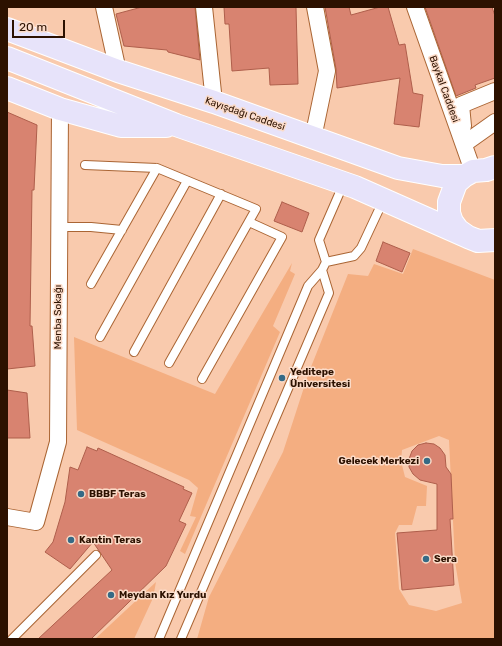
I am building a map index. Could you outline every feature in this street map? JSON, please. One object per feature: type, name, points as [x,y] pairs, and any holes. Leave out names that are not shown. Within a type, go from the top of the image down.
[{"type":"main road","name":"Kayışdağı Caddesi","points":[[7,29],[118,71],[214,102],[398,168],[442,176],[483,171]]},
{"type":"main road","points":[[7,58],[176,126],[344,184],[478,241],[495,240]]},
{"type":"main road","points":[[7,88],[60,109],[121,126],[176,126]]},
{"type":"main road","points":[[468,237],[458,230],[452,222],[449,213],[449,202],[456,183],[483,171]]},
{"type":"street","points":[[104,7],[118,71]]},
{"type":"street","points":[[204,7],[214,102]]},
{"type":"street","points":[[313,138],[327,71],[315,7]]},
{"type":"street","name":"Baykal Caddesi","points":[[415,7],[464,144],[483,171]]},
{"type":"street","points":[[464,144],[461,105],[495,91]]},
{"type":"street","name":"Menba Sokağı","points":[[7,517],[36,522],[58,442],[60,109]]},
{"type":"street","points":[[464,144],[495,122]]},
{"type":"lane","points":[[85,165],[157,168],[256,209],[169,363]]},
{"type":"lane","points":[[91,284],[157,168]]},
{"type":"lane","points":[[100,337],[187,181]]},
{"type":"lane","points":[[181,639],[329,293],[319,240],[344,184]]},
{"type":"lane","points":[[134,352],[221,194]]},
{"type":"lane","points":[[158,639],[308,286],[324,266],[354,256],[361,248],[383,200]]},
{"type":"lane","points":[[202,378],[282,237],[249,222]]},
{"type":"lane","points":[[59,228],[91,227],[122,230]]},
{"type":"lane","points":[[12,639],[96,555]]},
{"type":"shaded area","points":[[413,249],[495,280],[495,639],[197,639],[209,597],[283,452],[309,372],[348,274],[368,276],[374,264],[403,274]],"holes":[[[439,436],[449,440],[455,562],[462,603],[436,611],[409,605],[399,589],[395,533],[399,525],[412,525],[417,506],[426,506],[427,486],[405,477],[401,461],[402,450]]]},
{"type":"shaded area","points":[[292,263],[290,271],[295,274],[273,326],[280,332],[185,554],[180,551],[196,517],[190,516],[198,488],[189,480],[77,430],[74,337],[215,394]]},
{"type":"shaded area","points":[[156,582],[153,598],[134,639],[95,639]]},
{"type":"building","points":[[142,7],[195,7],[200,60],[168,52],[167,50],[124,46],[116,14]]},
{"type":"building","points":[[224,7],[296,7],[298,84],[270,85],[269,68],[232,71],[229,24],[225,24]]},
{"type":"building","points":[[325,7],[349,7],[351,15],[380,7],[388,7],[399,45],[405,44],[413,93],[423,95],[419,127],[394,124],[400,78],[337,88],[336,69]]},
{"type":"building","points":[[425,7],[492,7],[495,16],[495,78],[475,85],[476,88],[456,96]]},
{"type":"building","points":[[7,112],[37,125],[34,190],[32,190],[30,326],[32,326],[35,366],[7,369]]},
{"type":"building","points":[[282,202],[309,213],[302,232],[274,221]]},
{"type":"building","points":[[383,242],[410,253],[402,272],[376,261]]},
{"type":"building","points":[[7,390],[27,393],[30,438],[7,438]]},
{"type":"building","name":"Sera","points":[[426,443],[434,444],[440,448],[445,455],[446,467],[451,474],[453,519],[450,519],[454,585],[402,590],[397,533],[437,530],[437,484],[420,480],[413,474],[409,467],[409,459],[412,451],[418,445]]},
{"type":"building","points":[[87,447],[97,451],[98,448],[184,487],[183,489],[192,493],[179,521],[186,524],[166,566],[91,639],[38,639],[112,570],[93,542],[70,569],[45,552],[53,542],[65,502],[70,467],[78,470]]},
{"type":"place","name":"Yeditepe Üniversitesi","points":[[282,378]]},
{"type":"place","name":"Gelecek Merkezi","points":[[427,461]]},
{"type":"place","name":"BBBF Teras","points":[[81,494]]},
{"type":"place","name":"Kantin Teras","points":[[71,540]]},
{"type":"place","name":"Sera","points":[[426,559]]},
{"type":"place","name":"Meydan Kız Yurdu","points":[[111,595]]}]
